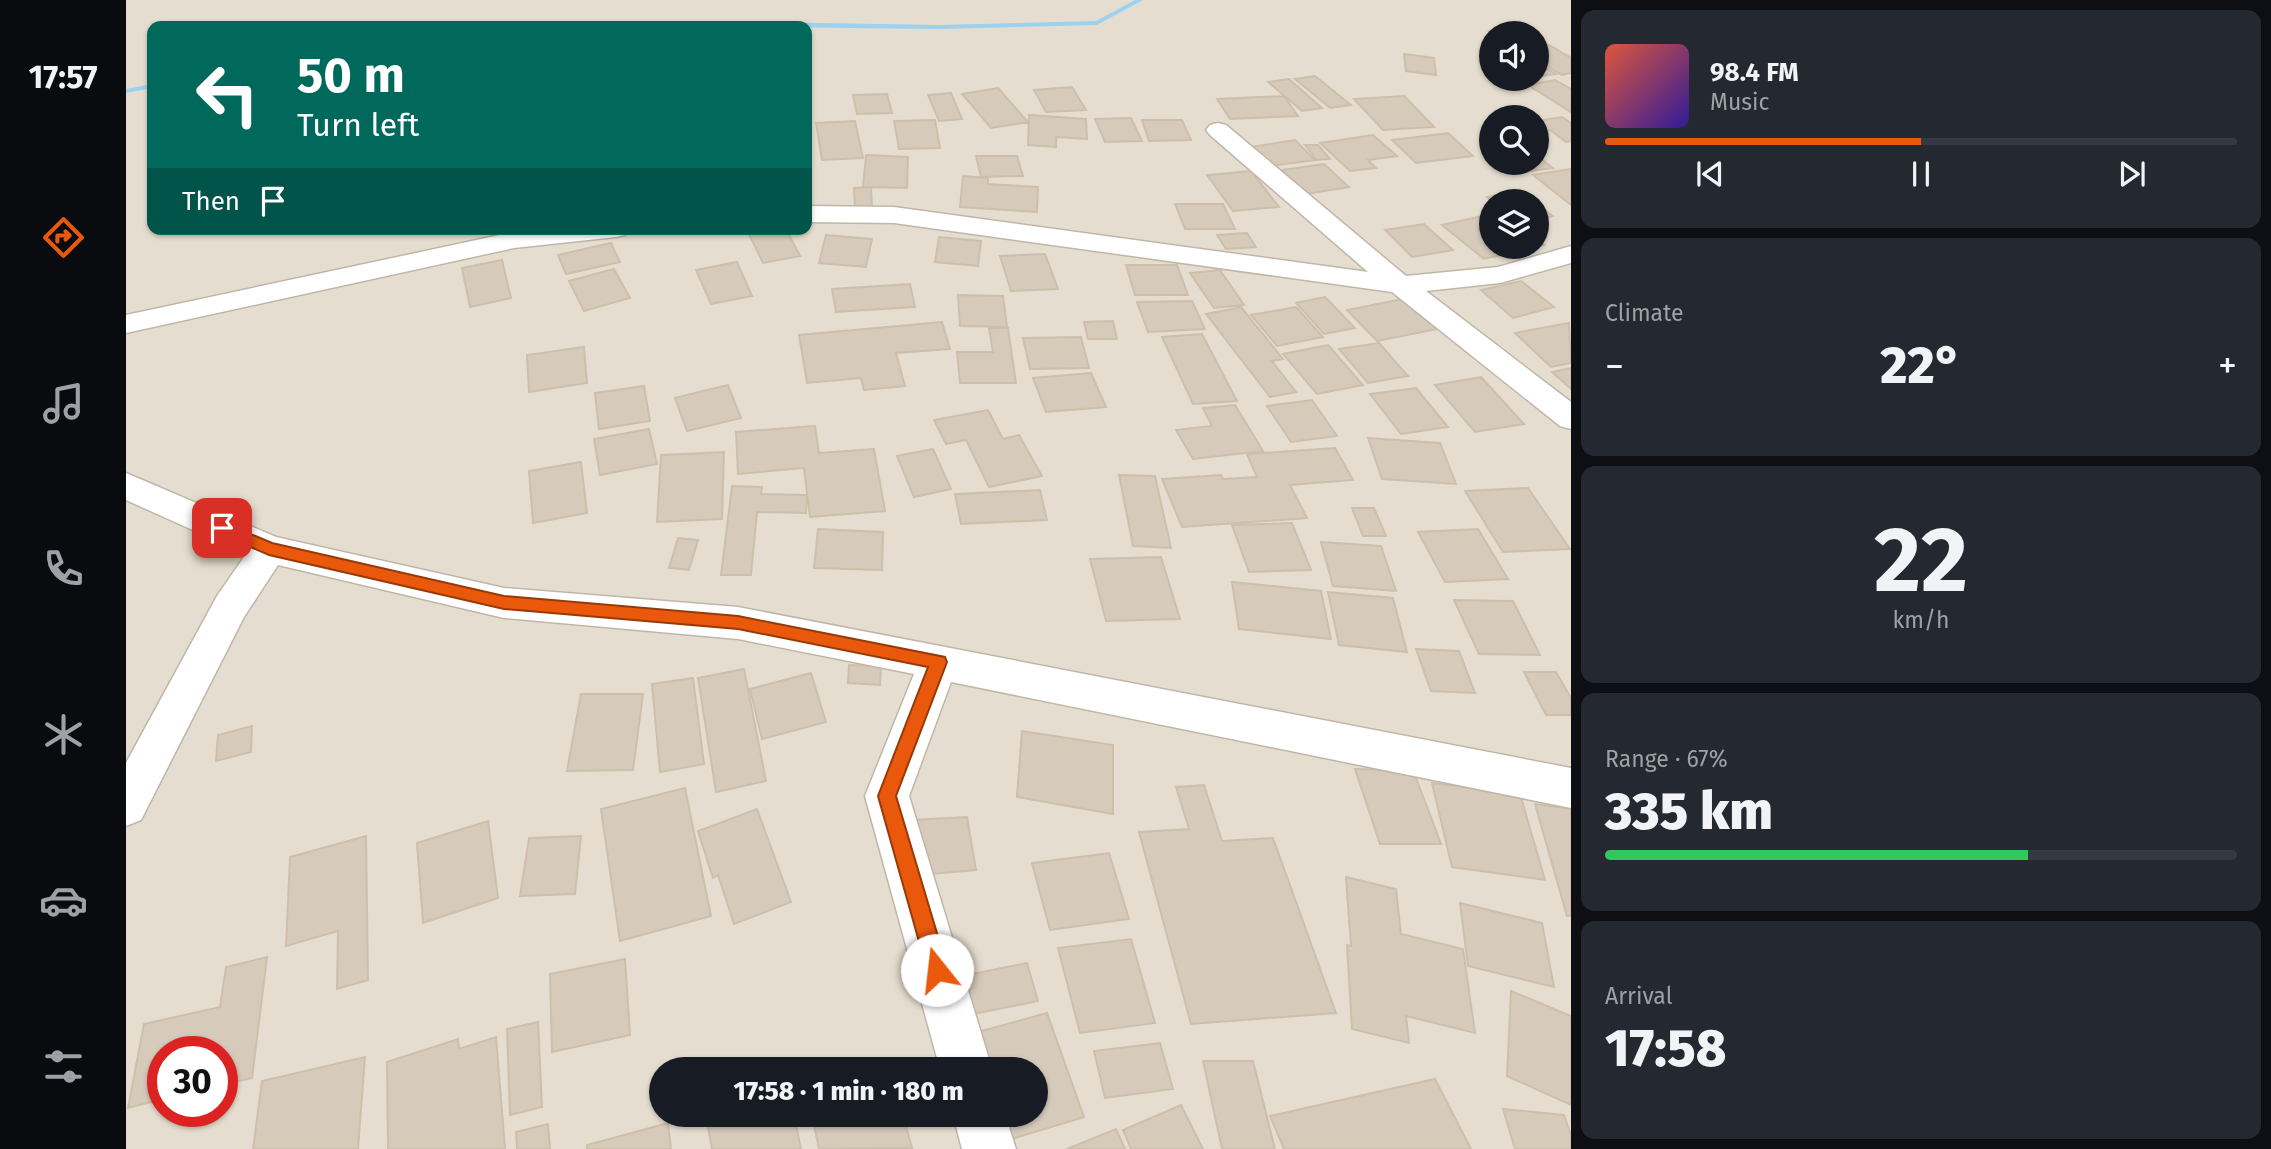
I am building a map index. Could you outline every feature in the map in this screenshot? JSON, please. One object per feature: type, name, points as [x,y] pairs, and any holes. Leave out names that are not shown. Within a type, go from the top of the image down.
[{"type":"street","points":[[1218,130],[1400,285],[1571,418]]},
{"type":"street","points":[[812,214],[894,215],[1400,285],[1500,275],[1571,254]]},
{"type":"street","points":[[126,324],[514,240],[561,235]]},
{"type":"street","points":[[126,486],[269,549],[504,603],[738,623],[1571,788]]},
{"type":"street","points":[[126,806],[230,607],[269,549]]},
{"type":"street","points":[[939,662],[887,796],[963,1057]]},
{"type":"street","points":[[983,1127],[989,1149]]},
{"type":"shaded area","points":[[126,0],[1571,0],[1571,1149],[126,1149]]},
{"type":"building","points":[[1549,45],[1571,58],[1571,73],[1562,75],[1549,67]]},
{"type":"building","points":[[1404,54],[1434,58],[1436,75],[1406,71]]},
{"type":"building","points":[[1315,76],[1351,105],[1330,108],[1295,79]]},
{"type":"building","points":[[1289,79],[1322,108],[1302,111],[1268,82]]},
{"type":"building","points":[[1555,80],[1571,89],[1571,112],[1538,91],[1549,91],[1549,81]]},
{"type":"building","points":[[1072,87],[1086,110],[1046,112],[1034,90]]},
{"type":"building","points":[[998,88],[1028,122],[991,128],[962,94]]},
{"type":"building","points":[[951,93],[962,119],[939,121],[928,95]]},
{"type":"building","points":[[887,94],[892,113],[857,114],[853,95]]},
{"type":"building","points":[[1284,96],[1298,116],[1230,119],[1217,99]]},
{"type":"building","points":[[1404,96],[1434,127],[1383,130],[1354,99]]},
{"type":"building","points":[[1029,115],[1086,119],[1087,139],[1056,137],[1056,147],[1028,145]]},
{"type":"building","points":[[1562,117],[1571,123],[1571,141],[1566,142],[1549,130],[1549,119]]},
{"type":"building","points":[[1131,118],[1142,141],[1105,142],[1095,119]]},
{"type":"building","points":[[935,120],[940,148],[899,149],[894,121]]},
{"type":"building","points":[[1142,120],[1182,120],[1191,140],[1149,141]]},
{"type":"building","points":[[855,121],[863,158],[822,160],[816,123]]},
{"type":"building","points":[[1448,133],[1473,156],[1416,163],[1392,140]]},
{"type":"building","points":[[1373,135],[1397,156],[1368,160],[1376,168],[1350,171],[1320,143]]},
{"type":"building","points":[[1295,140],[1315,160],[1270,166],[1251,147]]},
{"type":"building","points":[[1305,145],[1318,145],[1330,159],[1317,160]]},
{"type":"building","points":[[866,155],[908,157],[907,188],[863,187]]},
{"type":"building","points":[[976,156],[1017,156],[1023,176],[981,177]]},
{"type":"building","points":[[1324,164],[1349,187],[1306,194],[1282,170]]},
{"type":"building","points":[[1571,169],[1571,205],[1533,175],[1549,175],[1549,172]]},
{"type":"building","points":[[1251,171],[1279,207],[1233,211],[1207,175]]},
{"type":"building","points":[[963,176],[988,178],[988,184],[1038,187],[1037,212],[960,207]]},
{"type":"building","points":[[871,187],[872,207],[855,207],[854,188]]},
{"type":"building","points":[[1175,204],[1223,204],[1235,229],[1185,229]]},
{"type":"building","points":[[1479,217],[1479,255],[1442,225]]},
{"type":"building","points":[[1424,224],[1453,250],[1412,257],[1385,230]]},
{"type":"building","points":[[1247,233],[1256,247],[1226,249],[1217,235]]},
{"type":"building","points":[[749,235],[789,235],[800,256],[763,263]]},
{"type":"building","points":[[826,235],[872,239],[866,267],[819,263]]},
{"type":"building","points":[[939,237],[981,241],[978,266],[935,262]]},
{"type":"building","points":[[611,243],[620,262],[566,274],[558,255]]},
{"type":"building","points":[[1045,254],[1058,289],[1011,291],[1000,256]]},
{"type":"building","points":[[502,260],[511,298],[470,307],[462,268]]},
{"type":"building","points":[[737,262],[752,296],[711,304],[696,270]]},
{"type":"building","points":[[1126,265],[1177,265],[1188,295],[1135,295]]},
{"type":"building","points":[[614,269],[630,298],[584,311],[569,281]]},
{"type":"building","points":[[1220,270],[1244,305],[1214,308],[1190,273]]},
{"type":"building","points":[[1521,281],[1554,307],[1513,318],[1481,290]]},
{"type":"building","points":[[910,284],[915,307],[836,312],[832,289]]},
{"type":"building","points":[[958,295],[1003,296],[1007,327],[960,326]]},
{"type":"building","points":[[1325,297],[1355,328],[1324,334],[1296,303]]},
{"type":"building","points":[[1407,298],[1438,329],[1377,341],[1347,310]]},
{"type":"building","points":[[1192,301],[1205,329],[1148,332],[1137,302]]},
{"type":"building","points":[[1241,307],[1283,359],[1272,361],[1296,392],[1270,397],[1206,314]]},
{"type":"building","points":[[1296,307],[1323,337],[1277,346],[1251,315]]},
{"type":"building","points":[[1113,321],[1117,339],[1088,339],[1084,322]]},
{"type":"building","points":[[942,322],[950,349],[896,353],[905,386],[864,390],[861,378],[807,383],[799,335]]},
{"type":"building","points":[[1569,323],[1571,363],[1551,367],[1515,333]]},
{"type":"building","points":[[989,328],[1008,328],[1016,383],[960,383],[957,352],[993,352]]},
{"type":"building","points":[[1202,334],[1237,401],[1193,404],[1162,337]]},
{"type":"building","points":[[1081,337],[1089,368],[1030,369],[1023,338]]},
{"type":"building","points":[[1379,343],[1408,376],[1368,383],[1339,349]]},
{"type":"building","points":[[1328,345],[1363,385],[1317,394],[1283,354]]},
{"type":"building","points":[[584,347],[587,383],[529,392],[527,355]]},
{"type":"building","points":[[1571,368],[1571,389],[1552,372]]},
{"type":"building","points":[[1091,373],[1106,407],[1046,412],[1033,378]]},
{"type":"building","points":[[1481,377],[1524,424],[1475,432],[1435,385]]},
{"type":"building","points":[[728,385],[741,418],[687,431],[675,398]]},
{"type":"building","points":[[644,386],[650,421],[599,429],[595,393]]},
{"type":"building","points":[[1416,388],[1448,427],[1401,434],[1370,394]]},
{"type":"building","points":[[1312,400],[1337,436],[1291,442],[1267,406]]},
{"type":"building","points":[[1235,405],[1263,451],[1193,459],[1176,430],[1212,426],[1203,408]]},
{"type":"building","points":[[988,410],[1003,439],[1019,435],[1042,476],[989,487],[966,440],[946,444],[934,420]]},
{"type":"building","points":[[815,426],[819,453],[874,449],[885,511],[810,517],[804,468],[738,474],[736,432]]},
{"type":"building","points":[[649,429],[657,464],[600,475],[594,439]]},
{"type":"building","points":[[1368,438],[1440,443],[1456,484],[1382,479]]},
{"type":"building","points":[[1335,448],[1353,480],[1290,485],[1307,518],[1182,527],[1162,479],[1221,475],[1223,479],[1257,477],[1247,454]]},
{"type":"building","points":[[933,449],[951,489],[914,497],[897,456]]},
{"type":"building","points":[[724,452],[722,519],[657,522],[661,455]]},
{"type":"building","points":[[581,462],[587,513],[533,523],[529,471]]},
{"type":"building","points":[[1119,475],[1155,476],[1171,548],[1133,546]]},
{"type":"building","points":[[732,486],[762,487],[761,494],[807,495],[806,513],[757,512],[751,575],[721,575]]},
{"type":"building","points":[[1528,488],[1570,549],[1503,552],[1465,491]]},
{"type":"building","points":[[1040,490],[1047,520],[961,524],[955,494]]},
{"type":"building","points":[[1352,508],[1374,508],[1386,536],[1363,536]]},
{"type":"building","points":[[1292,523],[1311,570],[1249,572],[1232,525]]},
{"type":"building","points":[[818,529],[883,532],[882,570],[814,568]]},
{"type":"building","points":[[1478,529],[1508,579],[1445,582],[1418,532]]},
{"type":"building","points":[[678,538],[698,540],[689,570],[669,568]]},
{"type":"building","points":[[1321,542],[1381,546],[1396,591],[1333,586]]},
{"type":"building","points":[[1161,557],[1180,619],[1106,621],[1090,559]]},
{"type":"building","points":[[1232,582],[1321,591],[1331,639],[1239,629]]},
{"type":"building","points":[[1328,592],[1393,598],[1407,652],[1339,645]]},
{"type":"building","points":[[1454,600],[1513,601],[1540,655],[1479,654]]},
{"type":"building","points":[[1416,649],[1459,651],[1475,693],[1431,691]]},
{"type":"building","points":[[849,665],[881,666],[880,685],[848,683]]},
{"type":"building","points":[[744,669],[766,781],[716,792],[698,678]]},
{"type":"building","points":[[1524,672],[1556,672],[1571,698],[1571,715],[1546,715]]},
{"type":"building","points":[[811,673],[826,722],[762,739],[750,689]]},
{"type":"building","points":[[693,678],[704,764],[660,772],[652,684]]},
{"type":"building","points":[[581,694],[643,694],[633,770],[567,771]]},
{"type":"building","points":[[252,726],[251,752],[216,761],[218,735]]},
{"type":"building","points":[[1022,731],[1113,745],[1113,814],[1017,797]]},
{"type":"building","points":[[1355,769],[1413,770],[1441,844],[1380,844]]},
{"type":"building","points":[[1432,783],[1520,794],[1545,880],[1452,867]]},
{"type":"building","points":[[1204,785],[1222,841],[1273,838],[1336,1013],[1191,1024],[1139,832],[1189,829],[1176,787]]},
{"type":"building","points":[[685,788],[711,916],[620,941],[601,809]]},
{"type":"building","points":[[1535,804],[1571,809],[1571,916],[1567,916]]},
{"type":"building","points":[[757,809],[791,902],[734,924],[718,875],[713,878],[698,831]]},
{"type":"building","points":[[967,817],[976,870],[919,875],[912,820]]},
{"type":"building","points":[[488,821],[498,898],[423,923],[417,843]]},
{"type":"building","points":[[366,836],[368,980],[337,989],[338,931],[286,946],[290,857]]},
{"type":"building","points":[[581,836],[575,894],[520,896],[529,838]]},
{"type":"building","points":[[1109,853],[1129,919],[1050,930],[1032,863]]},
{"type":"building","points":[[1346,877],[1396,889],[1401,934],[1463,949],[1475,1033],[1406,1016],[1409,1043],[1352,1029],[1347,945],[1351,946]]},
{"type":"building","points":[[1460,903],[1542,923],[1554,987],[1468,966]]},
{"type":"building","points":[[1131,939],[1155,1023],[1080,1033],[1058,948]]},
{"type":"building","points":[[267,957],[252,1078],[238,1081],[238,1036],[147,1036],[147,1103],[128,1108],[144,1024],[220,1007],[226,967]]},
{"type":"building","points":[[625,959],[630,1035],[552,1052],[550,974]]},
{"type":"building","points":[[1027,963],[1038,1001],[963,1016],[953,978]]},
{"type":"building","points":[[1511,991],[1571,1016],[1571,1105],[1507,1076]]},
{"type":"building","points":[[1047,1013],[1084,1117],[1012,1139],[1008,1127],[1048,1127],[1048,1057],[986,1057],[978,1032]]},
{"type":"building","points":[[538,1022],[542,1107],[510,1115],[507,1029]]},
{"type":"building","points":[[496,1037],[505,1149],[388,1149],[387,1062],[458,1039],[459,1049]]},
{"type":"building","points":[[1160,1043],[1173,1089],[1105,1098],[1094,1051]]},
{"type":"building","points":[[365,1057],[358,1149],[253,1149],[262,1081]]},
{"type":"building","points":[[1203,1061],[1253,1061],[1275,1149],[1222,1149]]},
{"type":"building","points":[[1435,1079],[1471,1149],[1284,1149],[1270,1116]]},
{"type":"building","points":[[1181,1105],[1203,1149],[1131,1149],[1123,1130]]},
{"type":"building","points":[[1503,1109],[1564,1115],[1571,1135],[1571,1149],[1515,1149]]},
{"type":"building","points":[[548,1124],[550,1149],[517,1149],[516,1132]]},
{"type":"building","points":[[653,1127],[668,1127],[671,1149],[587,1149],[587,1145]]},
{"type":"building","points":[[708,1127],[796,1127],[801,1149],[712,1149]]},
{"type":"building","points":[[814,1127],[906,1127],[912,1148],[819,1149]]},
{"type":"building","points":[[1116,1129],[1125,1149],[1067,1149]]},
{"type":"waterway","points":[[812,25],[939,27],[1097,23],[1140,0]]},
{"type":"waterway","points":[[126,91],[147,87]]},
{"type":"route","points":[[222,528],[269,549],[504,603],[738,623],[939,662],[887,796],[937,970]]}]
